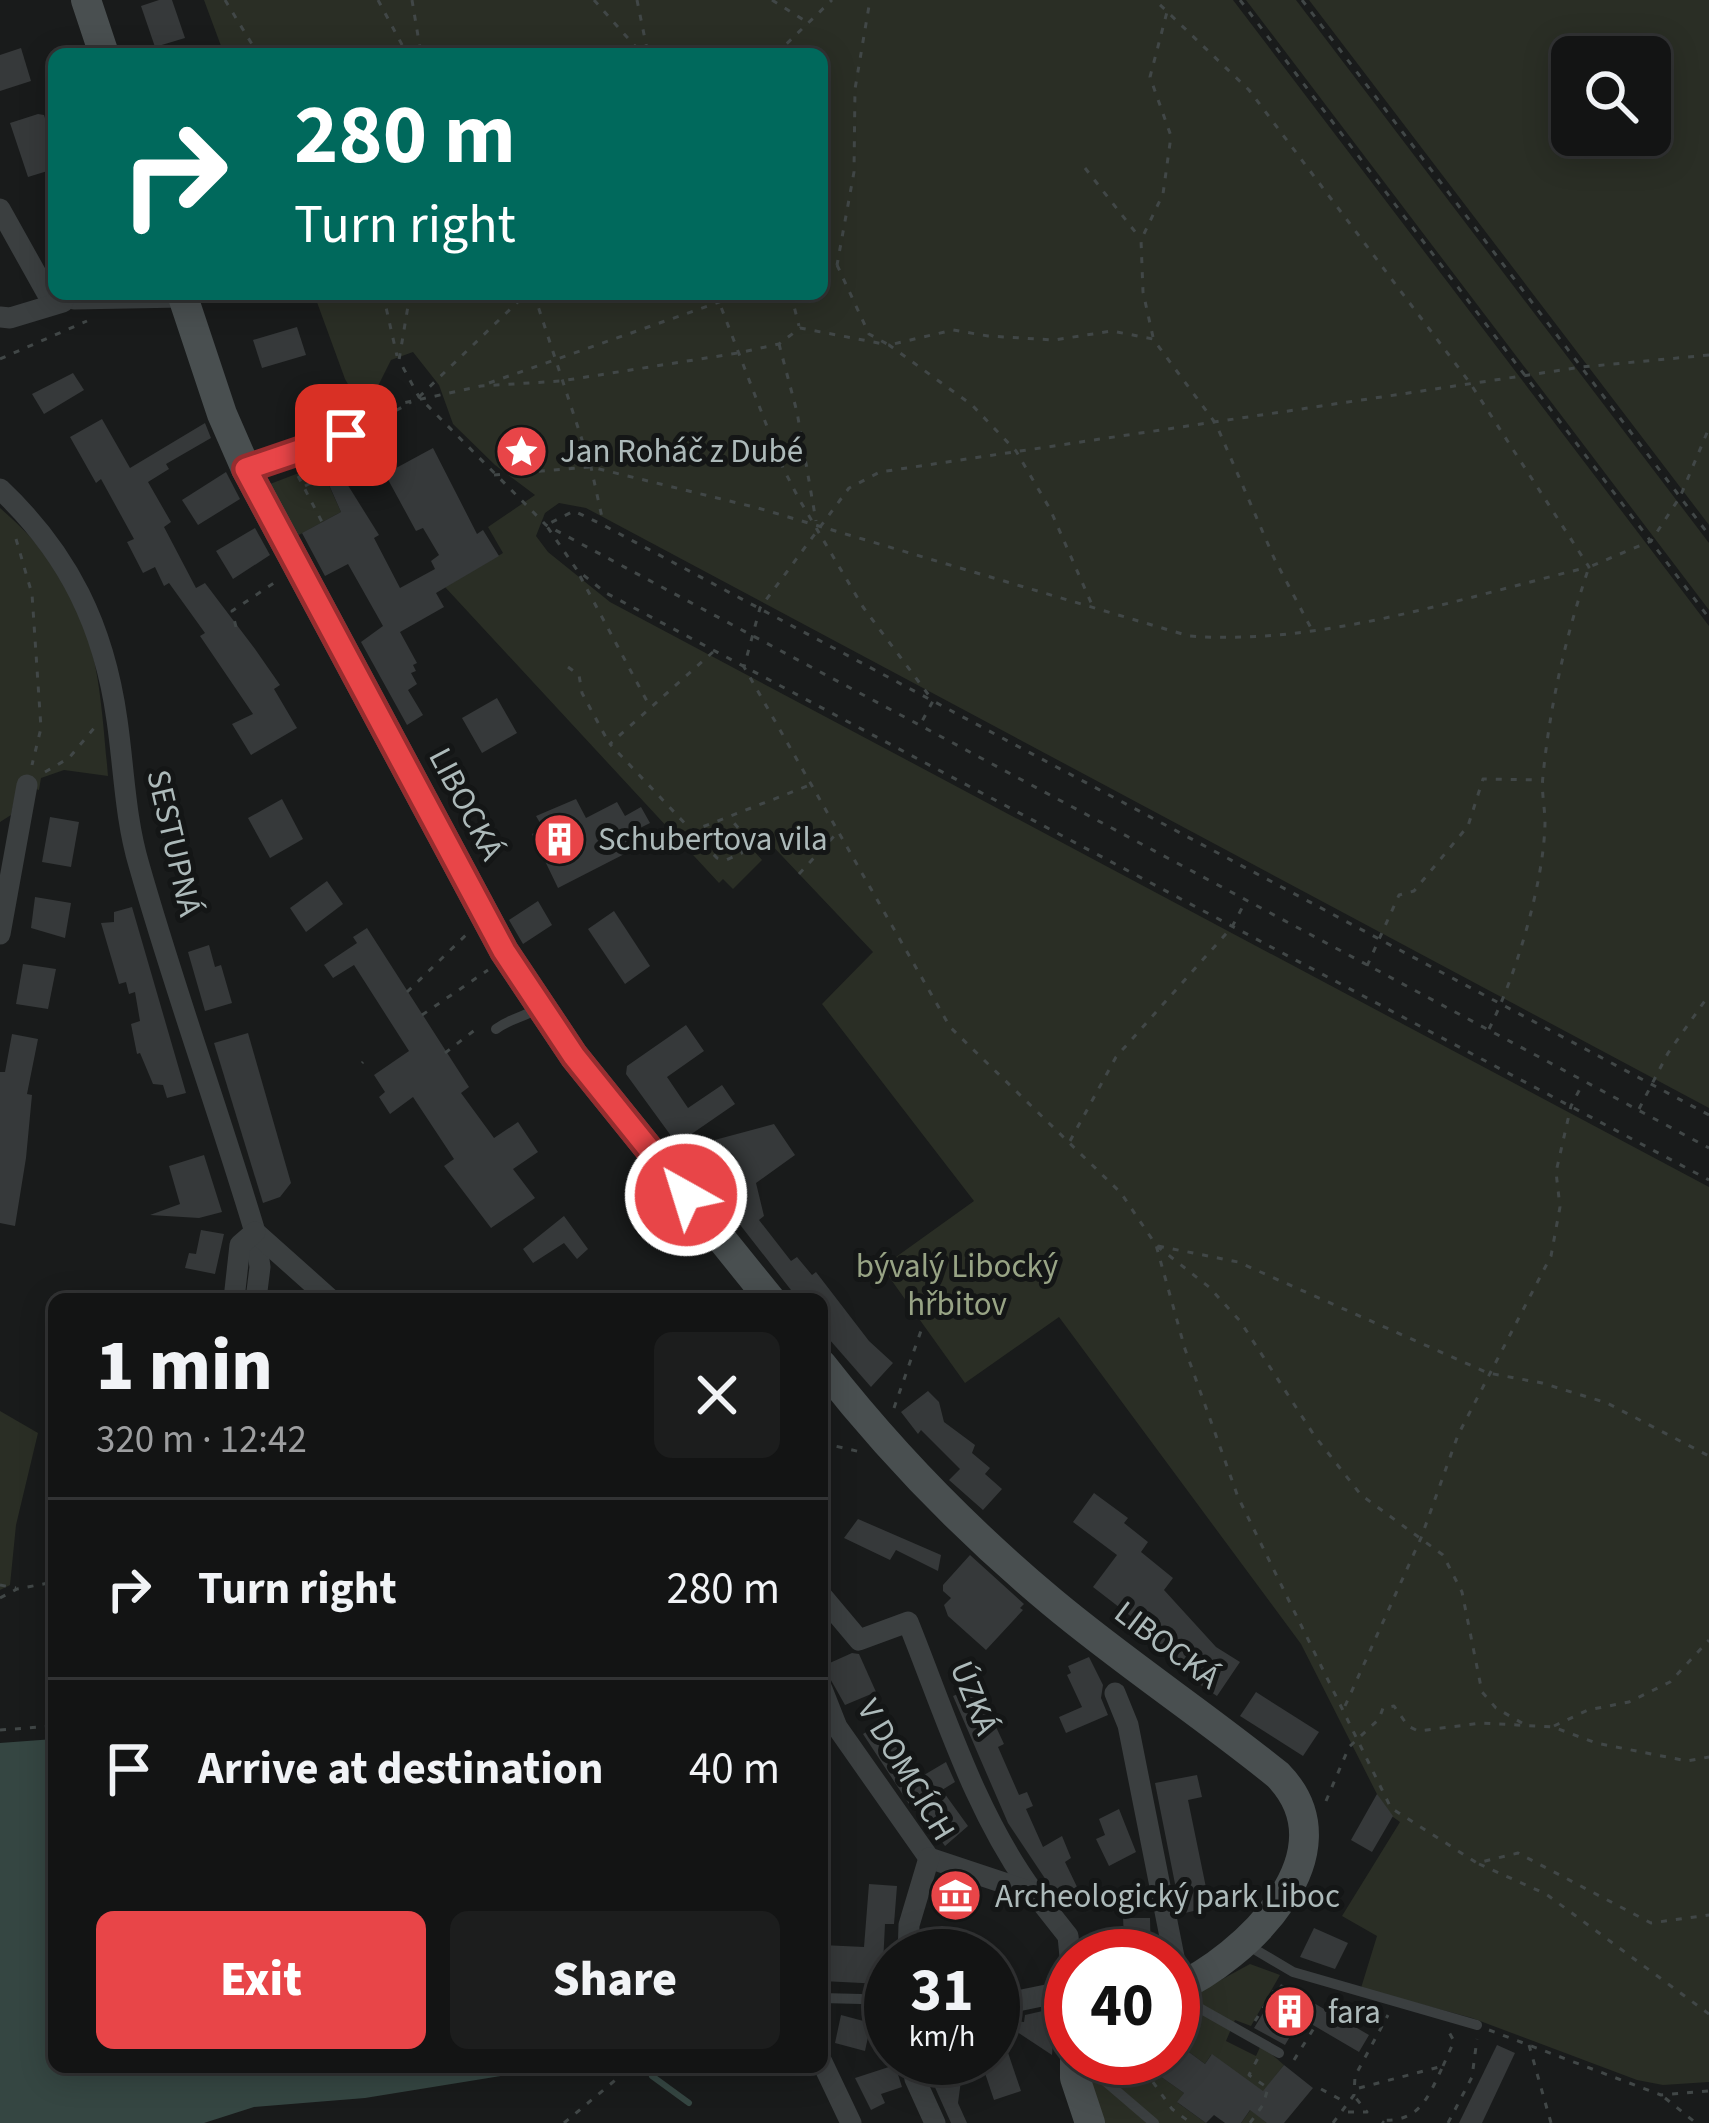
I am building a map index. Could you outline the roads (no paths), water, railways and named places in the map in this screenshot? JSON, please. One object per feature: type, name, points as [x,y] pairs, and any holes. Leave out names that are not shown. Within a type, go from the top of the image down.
[{"type":"street","points":[[86,0],[102,48]]},
{"type":"street","points":[[0,209],[48,271]]},
{"type":"street","points":[[3,317],[66,300]]},
{"type":"street","name":"LIBOCKÁ","points":[[183,300],[246,469],[504,951],[574,1056],[765,1293]]},
{"type":"street","points":[[246,469],[363,421]]},
{"type":"street","name":"SESTUPNÁ","points":[[0,489],[40,529],[84,596],[107,664],[138,862],[255,1232],[260,1267],[257,1293]]},
{"type":"street","points":[[0,934],[8,832],[27,784]]},
{"type":"street","points":[[235,1293],[240,1245],[255,1232],[323,1293]]},
{"type":"street","name":"LIBOCKÁ","points":[[828,1373],[886,1446],[1050,1600],[1290,1787],[1307,1825],[1304,1848],[1282,1896],[1244,1943],[1200,1977]]},
{"type":"street","name":"ÚZKÁ","points":[[828,1603],[859,1640],[908,1622],[987,1817],[1034,1893]]},
{"type":"street","points":[[1115,1693],[1128,1725],[1168,1929]]},
{"type":"street","name":"V DOMCÍCH","points":[[828,1704],[837,1726],[929,1858],[908,1929]]},
{"type":"street","points":[[929,1858],[1034,1893],[1062,1929]]},
{"type":"street","points":[[827,2073],[851,2123]]},
{"type":"street","points":[[918,2085],[935,2123]]},
{"type":"street","points":[[1077,2085],[1090,2123]]},
{"type":"lane","points":[[496,1029],[541,1006]]},
{"type":"lane","points":[[1244,1943],[1294,1972],[1477,2025]]},
{"type":"lane","points":[[828,1998],[861,1999]]},
{"type":"lane","points":[[1200,2004],[1279,2053]]},
{"type":"lane","points":[[1110,2085],[1154,2123]]},
{"type":"waterway","points":[[652,2076],[689,2103]]},
{"type":"place","name":"Jan Roháč z Dubé","points":[[521,451]]},
{"type":"place","name":"Schubertova vila","points":[[559,839]]},
{"type":"place","name":"Archeologický park Liboc","points":[[956,1896]]},
{"type":"place","name":"fara","points":[[1289,2012]]},
{"type":"park label","name":"bývalý Libocký hřbitov","points":[[957,1285]]}]
